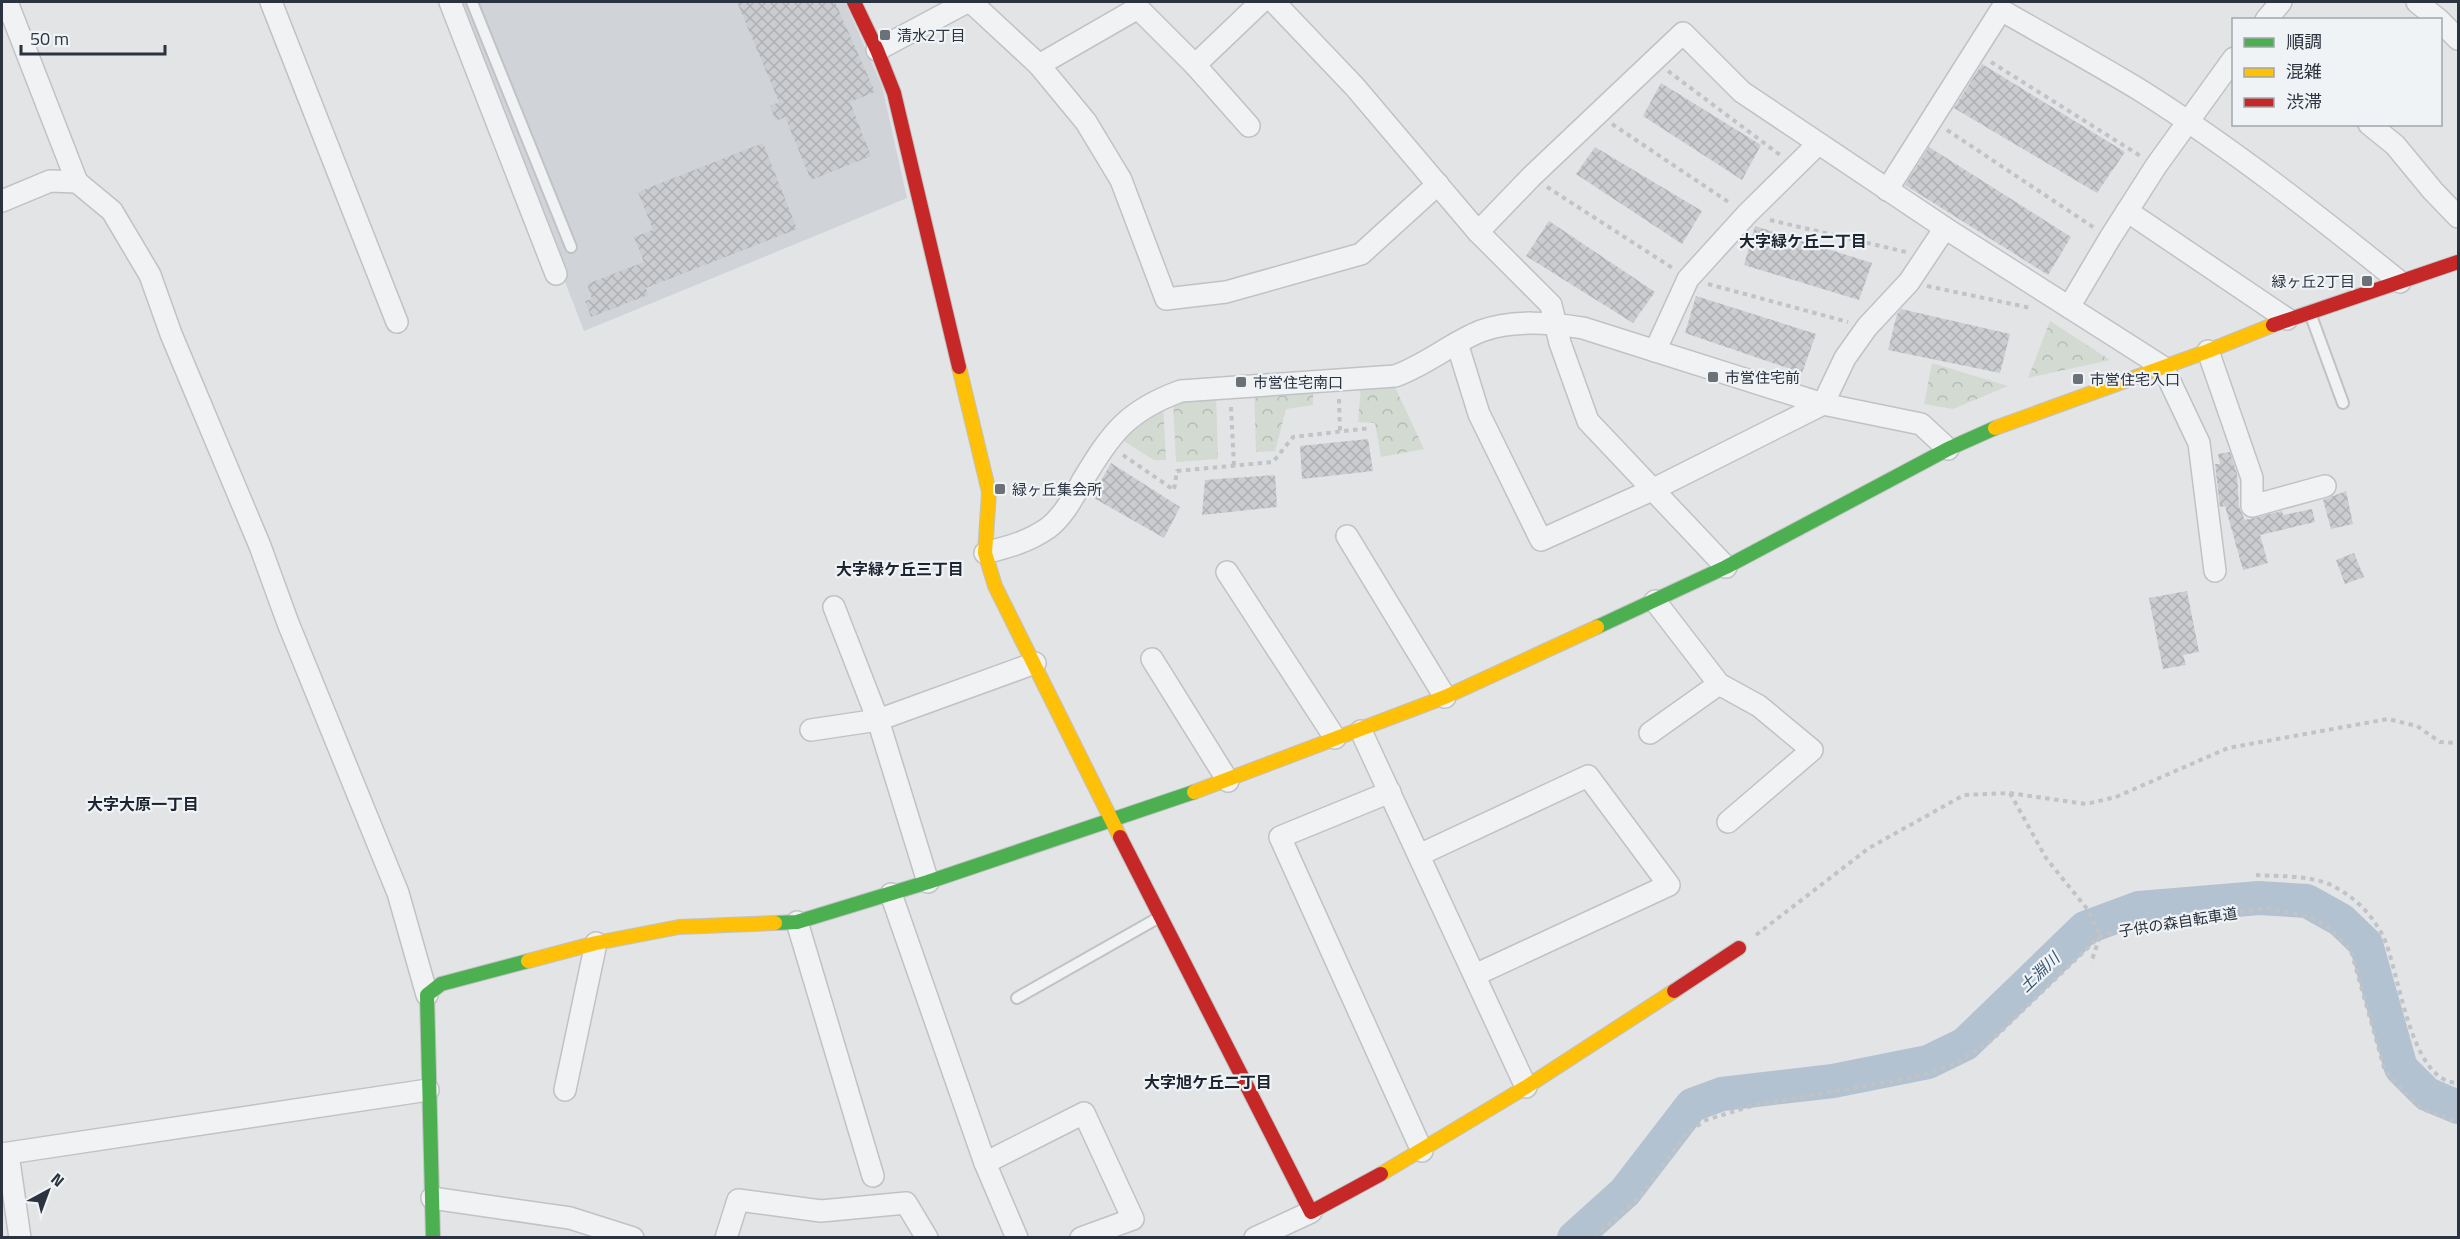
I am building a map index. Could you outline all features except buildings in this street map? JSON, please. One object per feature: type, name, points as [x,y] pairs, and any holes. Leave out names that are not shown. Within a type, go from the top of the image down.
[{"type":"street","points":[[6,2],[77,182],[112,211],[150,275],[176,345],[260,546],[288,623],[398,892],[427,995],[433,1238]]},
{"type":"street","points":[[271,2],[397,322]]},
{"type":"street","points":[[450,2],[556,274]]},
{"type":"street","points":[[854,2],[878,50],[894,93],[988,492],[985,553],[995,586],[1159,917],[1311,1212]]},
{"type":"street","points":[[878,50],[969,2],[1039,65],[1086,122],[1121,180],[1166,299],[1226,292],[1361,254],[1438,184]]},
{"type":"street","points":[[1195,65],[1261,2]]},
{"type":"street","points":[[1274,2],[1355,87],[1478,232],[1551,305],[1560,344],[1588,421],[1726,567]]},
{"type":"street","points":[[2268,18],[2281,2]]},
{"type":"street","points":[[2418,2],[2438,18]]},
{"type":"street","points":[[1039,65],[1138,8],[1195,65],[1249,126]]},
{"type":"street","points":[[1887,190],[2001,10],[2143,92],[2287,193],[2400,282]]},
{"type":"street","points":[[2442,22],[2458,39]]},
{"type":"street","points":[[1478,232],[1596,113],[1683,33],[1742,92],[1945,228],[2163,366],[2199,443],[2215,571]]},
{"type":"street","points":[[2069,307],[2156,166],[2232,59]]},
{"type":"street","points":[[2371,126],[2395,145],[2458,217]]},
{"type":"street","points":[[1654,351],[1688,279],[1747,214],[1818,144]]},
{"type":"street","points":[[2,201],[50,181],[77,182]]},
{"type":"street","points":[[2127,211],[2287,320]]},
{"type":"street","points":[[1457,343],[1479,414],[1541,540],[1652,490],[1823,404],[1845,357],[1867,327],[1909,282],[1945,228]]},
{"type":"street","points":[[427,995],[441,984],[596,943],[680,927],[797,922],[928,882],[1228,781],[1445,697],[1655,601],[1726,567],[1948,448],[2002,425],[2287,320],[2458,262]]},
{"type":"street","points":[[985,553],[1021,544],[1049,527],[1072,500],[1105,443],[1130,416],[1156,400],[1181,391],[1395,376],[1414,369],[1482,330],[1509,324],[1555,323],[1583,328],[1823,404],[1922,424],[1948,448]]},
{"type":"street","points":[[2208,351],[2252,478],[2252,506],[2325,486]]},
{"type":"street","points":[[1347,536],[1445,697]]},
{"type":"street","points":[[1227,572],[1335,738]]},
{"type":"street","points":[[1655,601],[1719,684],[1759,706],[1812,750],[1728,822]]},
{"type":"street","points":[[834,607],[878,720],[928,882]]},
{"type":"street","points":[[1152,659],[1228,781]]},
{"type":"street","points":[[812,730],[878,720],[1035,663]]},
{"type":"street","points":[[1650,733],[1719,684]]},
{"type":"street","points":[[1361,731],[1527,1087]]},
{"type":"street","points":[[1419,855],[1588,776],[1669,885],[1475,975]]},
{"type":"street","points":[[1390,792],[1280,837],[1422,1151]]},
{"type":"street","points":[[891,894],[985,1163],[1017,1238]]},
{"type":"street","points":[[797,922],[873,1176]]},
{"type":"street","points":[[565,1089],[596,943]]},
{"type":"street","points":[[1255,1238],[1311,1212],[1422,1151],[1527,1087],[1739,948]]},
{"type":"street","points":[[20,1238],[5,1154],[428,1090]]},
{"type":"street","points":[[985,1163],[1084,1113],[1133,1219],[1081,1238]]},
{"type":"street","points":[[432,1198],[570,1218],[607,1233],[633,1238]]},
{"type":"street","points":[[726,1238],[738,1200],[821,1211],[906,1203],[927,1238]]},
{"type":"lane","points":[[472,2],[571,247]]},
{"type":"lane","points":[[2310,312],[2343,403]]},
{"type":"lane","points":[[1017,998],[1159,917]]},
{"type":"path","points":[[1975,52],[2156,166]]},
{"type":"path","points":[[1653,60],[1796,166]]},
{"type":"path","points":[[1596,113],[1747,214],[1926,256]]},
{"type":"path","points":[[1932,119],[2110,238]]},
{"type":"path","points":[[1531,177],[1688,279],[1867,327]]},
{"type":"path","points":[[1909,282],[2036,309]]},
{"type":"path","points":[[1338,381],[1340,432]]},
{"type":"path","points":[[1231,388],[1234,466]]},
{"type":"path","points":[[1105,443],[1174,490],[1177,471],[1273,462],[1293,437],[1371,428]]},
{"type":"path","points":[[1739,948],[1869,848],[1965,795],[2009,793],[2086,804],[2116,797],[2228,748],[2388,718],[2417,726],[2440,742],[2458,742]]},
{"type":"path","points":[[2009,793],[2046,858],[2088,910],[2099,934],[2091,963]]},
{"type":"path","points":[[2256,875],[2307,878],[2339,888],[2370,914],[2384,938],[2414,1035],[2424,1058],[2432,1069],[2449,1083],[2458,1083]]},
{"type":"path","name":"子供の森自転車道","points":[[1594,1238],[1641,1195],[1688,1132],[1706,1120],[1755,1105],[1916,1077],[1955,1064],[1992,1040],[2099,934],[2266,908],[2311,917],[2331,930],[2351,951],[2385,1071],[2420,1108],[2458,1122]]},
{"type":"shaded area","points":[[457,2],[845,2],[882,86],[907,198],[584,331]]},
{"type":"green space","points":[[2050,321],[2110,360],[2028,378]]},
{"type":"green space","points":[[1932,363],[2008,386],[1953,409],[1924,404]]},
{"type":"green space","points":[[1313,385],[1313,405],[1286,409],[1275,451],[1256,452],[1254,390]]},
{"type":"green space","points":[[1394,385],[1424,449],[1381,457],[1375,423],[1358,422],[1361,386]]},
{"type":"green space","points":[[1216,393],[1218,459],[1176,462],[1173,401]]},
{"type":"green space","points":[[1163,404],[1166,460],[1154,460],[1119,438]]},
{"type":"waterway","name":"土淵川","points":[[1574,1238],[1625,1192],[1692,1105],[1722,1094],[1833,1081],[1928,1062],[1965,1044],[2085,928],[2139,908],[2259,898],[2307,901],[2341,920],[2366,944],[2401,1068],[2427,1094],[2458,1107]]},
{"type":"traffic: fast","points":[[1597,627],[1726,567],[1948,449],[1995,428]]},
{"type":"traffic: fast","points":[[775,923],[797,922],[928,882],[1194,792]]},
{"type":"traffic: fast","points":[[433,1238],[427,995],[441,984],[528,961]]},
{"type":"traffic: slow","points":[[1995,428],[2273,325]]},
{"type":"traffic: slow","points":[[959,367],[989,492],[985,553],[995,586],[1120,837]]},
{"type":"traffic: slow","points":[[1194,792],[1445,697],[1597,627]]},
{"type":"traffic: slow","points":[[528,961],[596,943],[679,927],[775,923]]},
{"type":"traffic: slow","points":[[1381,1174],[1526,1087],[1674,991]]},
{"type":"traffic: jam","points":[[854,2],[894,93],[959,367]]},
{"type":"traffic: jam","points":[[2273,325],[2458,262]]},
{"type":"traffic: jam","points":[[1120,837],[1311,1212],[1381,1174]]},
{"type":"traffic: jam","points":[[1674,991],[1739,948]]},
{"type":"place","name":"清水2丁目","points":[[885,35]]},
{"type":"place","name":"緑ヶ丘2丁目","points":[[2367,281]]},
{"type":"place","name":"市営住宅前","points":[[1713,377]]},
{"type":"place","name":"市営住宅入口","points":[[2078,379]]},
{"type":"place","name":"市営住宅南口","points":[[1241,382]]},
{"type":"place","name":"緑ヶ丘集会所","points":[[1000,489]]},
{"type":"district","name":"大字緑ケ丘二丁目","points":[[1803,241]]},
{"type":"district","name":"大字緑ケ丘三丁目","points":[[900,569]]},
{"type":"district","name":"大字大原一丁目","points":[[143,804]]},
{"type":"district","name":"大字旭ケ丘二丁目","points":[[1208,1082]]}]
